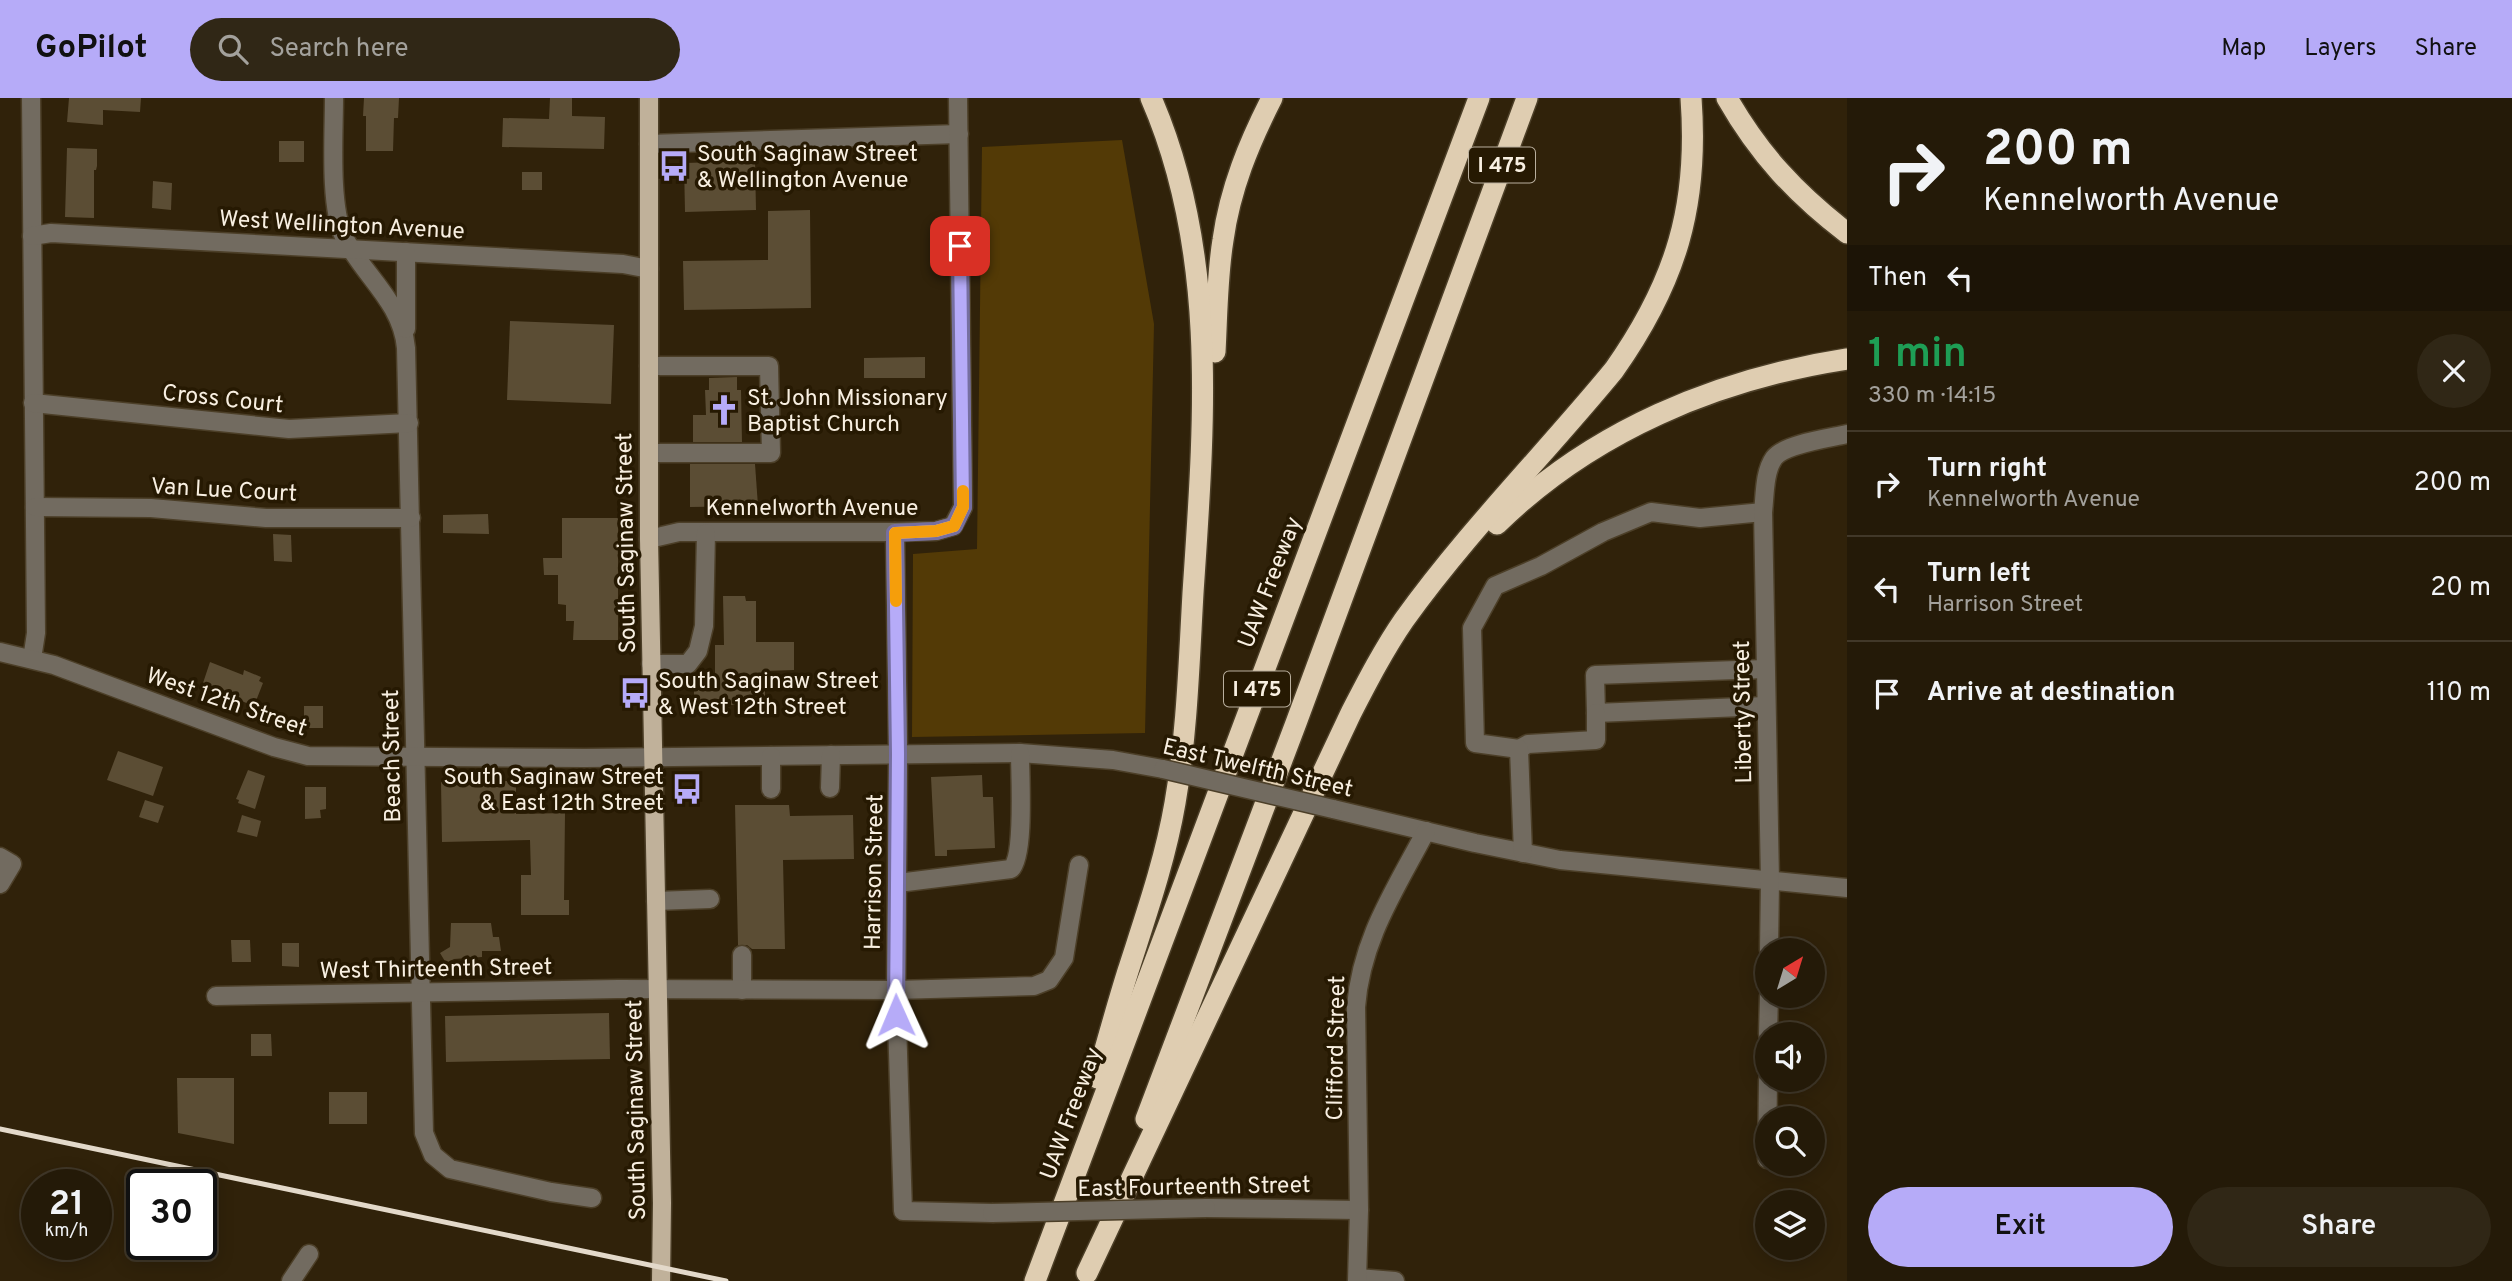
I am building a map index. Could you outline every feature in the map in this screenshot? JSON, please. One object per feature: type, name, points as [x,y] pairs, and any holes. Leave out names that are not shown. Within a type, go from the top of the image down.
[{"type":"highway","points":[[1051,1238],[1128,972],[1150,909],[1175,805],[1185,709],[1199,505],[1202,351],[1198,279],[1194,242],[1177,169],[1151,98]]},
{"type":"highway","points":[[1199,505],[1213,387],[1223,237],[1237,178],[1272,98]]},
{"type":"highway","name":"UAW Freeway","points":[[1035,1281],[1479,98]]},
{"type":"highway","name":"I 475","points":[[1086,1277],[1296,723],[1527,98]]},
{"type":"highway","points":[[1478,232],[1538,98]]},
{"type":"highway","points":[[1086,1277],[1351,713],[1404,621],[1468,540],[1614,370],[1648,318],[1665,283],[1685,222],[1693,172],[1690,98]]},
{"type":"highway","points":[[1727,98],[1742,125],[1773,167],[1847,233]]},
{"type":"highway","points":[[1404,621],[1462,557],[1508,513],[1568,465],[1608,439],[1681,404],[1727,387],[1783,371],[1847,359]]},
{"type":"main road","name":"South Saginaw Street","points":[[649,98],[649,539],[661,1281]]},
{"type":"street","points":[[31,98],[36,634],[32,659]]},
{"type":"street","name":"Beach Street","points":[[334,98],[337,212],[343,236],[391,304],[401,323],[406,348]]},
{"type":"street","points":[[649,144],[959,134],[958,98]]},
{"type":"street","name":"Kennelworth Avenue","points":[[649,539],[679,532],[895,533],[936,531],[954,526],[963,507],[959,134]]},
{"type":"street","name":"West Wellington Avenue","points":[[32,236],[51,233],[351,248],[623,264],[649,269]]},
{"type":"street","name":"Beach Street","points":[[406,252],[424,1133],[438,1160],[456,1171],[592,1199]]},
{"type":"street","points":[[649,366],[769,366],[771,453],[649,453]]},
{"type":"street","name":"Cross Court","points":[[33,403],[289,429],[409,423]]},
{"type":"street","name":"Liberty Street","points":[[1769,938],[1763,512],[1769,472],[1775,457],[1787,449],[1847,434]]},
{"type":"street","name":"Van Lue Court","points":[[35,507],[163,509],[258,518],[411,518]]},
{"type":"street","points":[[1763,512],[1700,518],[1651,512],[1603,532],[1541,566],[1495,586],[1472,628],[1475,743],[1518,749],[1528,744],[1596,740],[1595,676],[1765,669]]},
{"type":"street","points":[[651,664],[688,664],[698,651],[704,626],[706,533]]},
{"type":"street","name":"Harrison Street","points":[[895,533],[898,754],[896,990],[903,1211]]},
{"type":"street","name":"West 12th Street","points":[[0,652],[32,659],[300,755],[348,758],[653,757]]},
{"type":"street","points":[[1596,712],[1766,706]]},
{"type":"street","points":[[1518,749],[1523,853]]},
{"type":"street","points":[[898,883],[1011,869],[1016,864],[1020,841],[1020,753]]},
{"type":"street","name":"East Twelfth Street","points":[[653,757],[1020,753],[1113,760],[1163,769],[1523,853],[1597,864],[1847,888]]},
{"type":"street","points":[[830,788],[831,755]]},
{"type":"street","points":[[771,756],[771,789]]},
{"type":"street","name":"Clifford Street","points":[[1357,1279],[1357,985],[1367,946],[1426,831]]},
{"type":"street","points":[[0,857],[12,863],[0,884]]},
{"type":"street","name":"West Thirteenth Street","points":[[216,996],[421,992],[896,990],[1034,986],[1049,979],[1065,958],[1079,865]]},
{"type":"street","points":[[656,901],[710,898]]},
{"type":"street","points":[[742,955],[742,990]]},
{"type":"street","name":"East Fourteenth Street","points":[[903,1211],[992,1213],[1206,1208],[1359,1210]]},
{"type":"street","points":[[291,1281],[309,1254]]},
{"type":"street","points":[[1357,1279],[1395,1281]]},
{"type":"shaded area","points":[[1122,140],[1154,324],[1145,733],[912,737],[913,554],[977,549],[982,147]]},
{"type":"building","points":[[69,98],[141,98],[140,112],[103,110],[103,125],[67,122]]},
{"type":"building","points":[[364,98],[399,98],[398,118],[394,118],[393,151],[366,151]]},
{"type":"building","points":[[550,98],[572,98],[572,116],[605,117],[604,149],[502,147],[503,118],[549,119]]},
{"type":"building","points":[[279,141],[304,141],[304,162],[279,162]]},
{"type":"building","points":[[67,148],[97,149],[94,218],[65,217]]},
{"type":"building","points":[[755,161],[756,210],[685,212],[684,163]]},
{"type":"building","points":[[522,172],[542,172],[542,190],[522,190]]},
{"type":"building","points":[[153,181],[172,183],[171,210],[152,208]]},
{"type":"building","points":[[810,210],[811,308],[684,310],[683,261],[768,260],[768,211]]},
{"type":"building","points":[[510,321],[614,325],[611,404],[507,400]]},
{"type":"building","points":[[925,357],[925,378],[864,378],[864,358]]},
{"type":"building","name":"St. John Missionary Baptist Church","points":[[737,377],[737,390],[741,390],[742,442],[693,442],[693,415],[706,415],[705,390],[709,390],[709,378]]},
{"type":"building","points":[[690,464],[755,464],[758,506],[690,507]]},
{"type":"building","points":[[488,514],[489,534],[443,533],[443,515]]},
{"type":"building","points":[[562,518],[618,518],[618,640],[573,640],[574,621],[566,621],[566,605],[558,604],[558,575],[544,575],[543,558],[562,558]]},
{"type":"building","points":[[273,534],[291,535],[292,562],[274,561]]},
{"type":"building","points":[[723,596],[745,596],[746,601],[756,601],[756,642],[794,642],[794,670],[765,671],[765,704],[694,706],[694,690],[715,690],[715,645],[724,645]]},
{"type":"building","points":[[210,662],[243,675],[244,670],[261,677],[259,681],[263,683],[254,706],[234,698],[235,695],[203,683]]},
{"type":"building","points":[[304,706],[323,706],[323,728],[304,728]]},
{"type":"building","points":[[118,751],[163,767],[153,796],[107,780]]},
{"type":"building","points":[[248,770],[265,776],[255,809],[238,803],[239,800],[236,799]]},
{"type":"building","points":[[982,775],[983,797],[993,797],[995,848],[947,850],[947,856],[935,856],[931,777]]},
{"type":"building","points":[[516,781],[516,814],[565,813],[564,900],[569,900],[569,915],[521,915],[521,875],[531,875],[530,840],[442,842],[441,782]]},
{"type":"building","points":[[305,787],[326,787],[326,809],[320,810],[321,818],[305,819]]},
{"type":"building","points":[[145,800],[164,806],[158,823],[139,817]]},
{"type":"building","points":[[735,805],[789,805],[790,816],[853,815],[854,859],[783,860],[785,949],[752,949],[747,945],[738,945]]},
{"type":"building","points":[[242,815],[261,821],[257,837],[237,832]]},
{"type":"building","points":[[451,923],[491,923],[493,937],[499,937],[501,951],[482,951],[482,957],[454,959],[446,963],[440,953],[450,947]]},
{"type":"building","points":[[231,940],[250,940],[251,962],[232,962]]},
{"type":"building","points":[[282,943],[299,943],[299,967],[282,966]]},
{"type":"building","points":[[609,1013],[610,1059],[446,1062],[445,1016]]},
{"type":"building","points":[[251,1034],[271,1034],[272,1056],[251,1056]]},
{"type":"building","points":[[177,1078],[234,1078],[234,1144],[178,1133]]},
{"type":"building","points":[[329,1092],[367,1092],[367,1124],[329,1124]]},
{"type":"railway","points":[[0,1129],[726,1281]]},
{"type":"slow traffic","points":[[896,601],[895,533],[936,531],[954,526],[963,507],[963,491]]},
{"type":"place","name":"South Saginaw Street & Wellington Avenue","points":[[674,166]]},
{"type":"place","name":"St. John Missionary Baptist Church","points":[[724,410]]},
{"type":"place","name":"South Saginaw Street & West 12th Street","points":[[635,693]]},
{"type":"place","name":"South Saginaw Street & East 12th Street","points":[[687,789]]},
{"type":"route","points":[[896,1015],[898,754],[895,533],[936,531],[954,526],[963,507],[960,246]]}]
